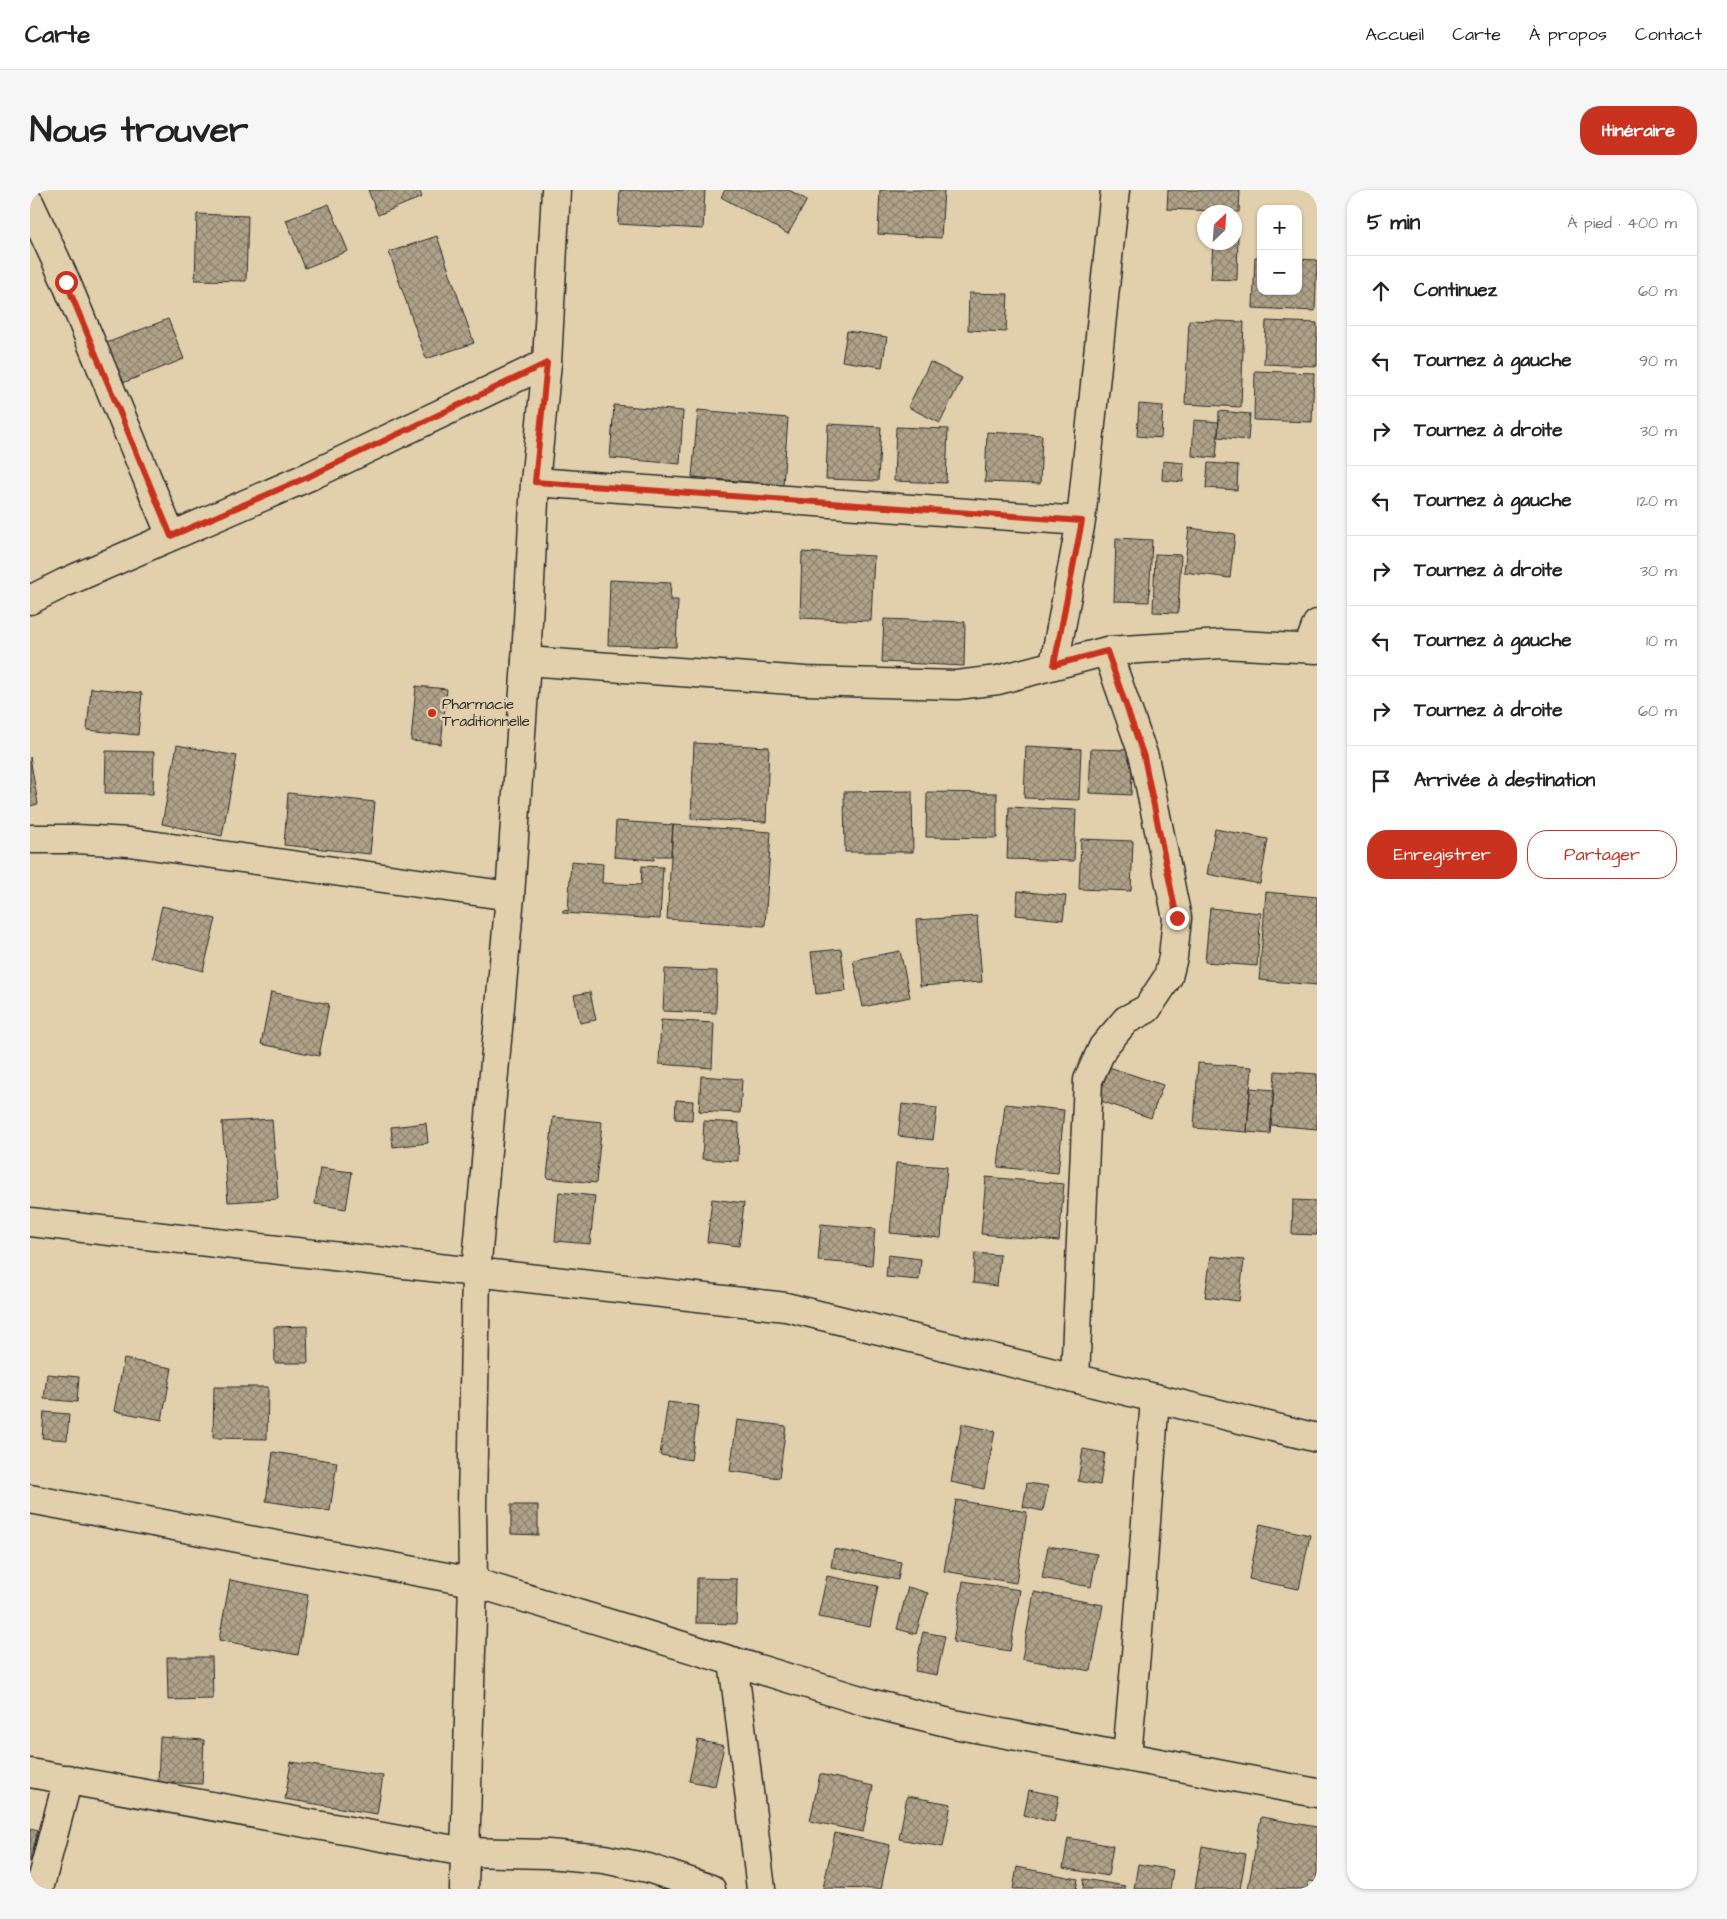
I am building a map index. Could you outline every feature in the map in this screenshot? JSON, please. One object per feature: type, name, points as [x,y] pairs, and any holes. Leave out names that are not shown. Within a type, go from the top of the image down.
[{"type":"street","points":[[464,1889],[473,1582],[472,1509],[476,1272],[510,896],[526,661],[535,482],[547,363],[556,190]]},
{"type":"street","points":[[1054,665],[1082,521],[1115,190]]},
{"type":"street","points":[[30,204],[66,282],[171,536]]},
{"type":"street","points":[[30,600],[64,583],[310,476],[547,363]]},
{"type":"street","points":[[535,482],[1082,521]]},
{"type":"street","points":[[526,661],[805,681],[957,685],[998,680],[1107,651],[1314,640]]},
{"type":"street","points":[[1075,1378],[1088,1080],[1103,1047],[1126,1020],[1147,1009],[1168,977],[1176,936],[1177,918],[1144,757],[1107,651]]},
{"type":"street","points":[[30,839],[129,842],[510,896]]},
{"type":"street","points":[[30,1222],[786,1307],[1317,1438]]},
{"type":"street","points":[[1127,1756],[1155,1398]]},
{"type":"street","points":[[30,1499],[473,1582],[870,1703],[954,1724],[1317,1792]]},
{"type":"street","points":[[734,1661],[761,1889]]},
{"type":"street","points":[[30,1773],[465,1852],[548,1854],[604,1859],[648,1868],[711,1889]]},
{"type":"street","points":[[39,1889],[68,1779]]},
{"type":"building","points":[[368,190],[419,190],[422,197],[378,215]]},
{"type":"building","points":[[620,190],[705,190],[703,229],[618,224]]},
{"type":"building","points":[[725,190],[789,190],[807,200],[788,234],[721,197]]},
{"type":"building","points":[[880,190],[944,190],[941,238],[878,234]]},
{"type":"building","points":[[1168,190],[1240,190],[1239,205],[1197,205],[1197,210],[1167,209]]},
{"type":"building","points":[[329,204],[348,251],[305,268],[286,220]]},
{"type":"building","points":[[197,214],[248,216],[246,281],[195,280]]},
{"type":"building","points":[[437,236],[474,343],[426,359],[389,252]]},
{"type":"building","points":[[1213,250],[1238,250],[1237,280],[1211,279]]},
{"type":"building","points":[[1255,257],[1257,257],[1257,295],[1302,295],[1302,259],[1317,260],[1315,311],[1253,308]]},
{"type":"building","points":[[969,293],[1008,294],[1006,332],[968,330]]},
{"type":"building","points":[[168,319],[184,359],[120,384],[104,344]]},
{"type":"building","points":[[1189,320],[1244,322],[1241,407],[1185,404]]},
{"type":"building","points":[[1266,321],[1317,323],[1317,366],[1264,364]]},
{"type":"building","points":[[847,331],[887,337],[882,367],[842,361]]},
{"type":"building","points":[[930,362],[962,378],[940,423],[908,407]]},
{"type":"building","points":[[1255,371],[1314,373],[1312,422],[1254,420]]},
{"type":"building","points":[[1139,404],[1163,406],[1161,438],[1137,436]]},
{"type":"building","points":[[614,405],[683,411],[680,464],[610,458]]},
{"type":"building","points":[[698,410],[788,418],[783,485],[692,477]]},
{"type":"building","points":[[1219,411],[1250,414],[1248,440],[1218,437]]},
{"type":"building","points":[[1194,420],[1219,422],[1216,458],[1192,456]]},
{"type":"building","points":[[828,424],[881,427],[878,481],[826,479]]},
{"type":"building","points":[[896,427],[948,429],[946,483],[894,481]]},
{"type":"building","points":[[987,432],[1042,435],[1040,484],[985,482]]},
{"type":"building","points":[[1163,461],[1184,463],[1183,482],[1162,480]]},
{"type":"building","points":[[1208,463],[1238,465],[1237,490],[1206,488]]},
{"type":"building","points":[[1189,528],[1235,534],[1230,578],[1184,572]]},
{"type":"building","points":[[1116,538],[1152,540],[1149,602],[1114,601]]},
{"type":"building","points":[[802,552],[874,556],[871,621],[800,618]]},
{"type":"building","points":[[1155,554],[1181,555],[1178,613],[1153,612]]},
{"type":"building","points":[[610,580],[671,583],[670,600],[678,600],[676,647],[608,645]]},
{"type":"building","points":[[884,619],[965,622],[964,666],[882,662]]},
{"type":"building","points":[[416,686],[447,689],[441,744],[411,741]]},
{"type":"building","points":[[91,688],[142,693],[138,735],[87,730]]},
{"type":"building","points":[[694,743],[769,747],[766,822],[691,819]]},
{"type":"building","points":[[177,745],[237,756],[222,836],[162,824]]},
{"type":"building","points":[[1026,746],[1081,749],[1079,800],[1024,798]]},
{"type":"building","points":[[1091,749],[1133,750],[1131,795],[1089,793]]},
{"type":"building","points":[[106,751],[154,752],[153,794],[105,793]]},
{"type":"building","points":[[30,757],[38,804],[30,806]]},
{"type":"building","points":[[912,791],[913,852],[845,852],[844,792]]},
{"type":"building","points":[[927,792],[997,793],[997,838],[926,837]]},
{"type":"building","points":[[288,793],[375,802],[370,854],[284,845]]},
{"type":"building","points":[[1009,807],[1076,810],[1074,861],[1007,859]]},
{"type":"building","points":[[616,821],[673,825],[671,856],[654,856],[654,860],[614,857]]},
{"type":"building","points":[[673,825],[771,832],[765,926],[667,919]]},
{"type":"building","points":[[1215,829],[1268,839],[1260,884],[1207,874]]},
{"type":"building","points":[[1081,839],[1133,841],[1131,891],[1079,889]]},
{"type":"building","points":[[571,861],[603,864],[602,883],[641,885],[642,866],[663,867],[660,919],[563,913],[563,910],[568,911]]},
{"type":"building","points":[[1018,891],[1066,896],[1063,920],[1016,915]]},
{"type":"building","points":[[1266,892],[1317,897],[1317,985],[1259,980]]},
{"type":"building","points":[[162,906],[216,919],[203,971],[150,957]]},
{"type":"building","points":[[1210,908],[1261,913],[1257,966],[1205,962]]},
{"type":"building","points":[[977,916],[982,982],[920,986],[916,920]]},
{"type":"building","points":[[841,949],[846,991],[816,994],[811,952]]},
{"type":"building","points":[[900,951],[910,997],[863,1007],[853,960]]},
{"type":"building","points":[[665,969],[717,971],[716,1013],[663,1011]]},
{"type":"building","points":[[271,992],[329,1004],[319,1056],[261,1044]]},
{"type":"building","points":[[590,992],[596,1020],[580,1023],[574,995]]},
{"type":"building","points":[[661,1020],[714,1023],[712,1068],[659,1064]]},
{"type":"building","points":[[1198,1063],[1252,1067],[1247,1132],[1194,1128]]},
{"type":"building","points":[[1109,1067],[1163,1085],[1151,1118],[1098,1100]]},
{"type":"building","points":[[1275,1071],[1317,1074],[1317,1129],[1271,1125]]},
{"type":"building","points":[[701,1076],[742,1079],[740,1113],[699,1111]]},
{"type":"building","points":[[1250,1088],[1274,1090],[1270,1134],[1247,1132]]},
{"type":"building","points":[[676,1100],[693,1101],[692,1120],[675,1119]]},
{"type":"building","points":[[902,1104],[937,1108],[933,1140],[898,1136]]},
{"type":"building","points":[[1005,1104],[1064,1110],[1058,1173],[998,1167]]},
{"type":"building","points":[[553,1117],[602,1122],[596,1183],[547,1178]]},
{"type":"building","points":[[272,1119],[278,1199],[228,1202],[222,1122]]},
{"type":"building","points":[[704,1121],[739,1123],[738,1161],[702,1159]]},
{"type":"building","points":[[426,1123],[428,1143],[393,1147],[391,1127]]},
{"type":"building","points":[[896,1163],[947,1167],[941,1238],[890,1233]]},
{"type":"building","points":[[320,1168],[352,1172],[346,1209],[315,1204]]},
{"type":"building","points":[[986,1177],[1064,1184],[1059,1241],[981,1234]]},
{"type":"building","points":[[559,1192],[595,1196],[590,1244],[555,1241]]},
{"type":"building","points":[[712,1199],[744,1203],[739,1246],[707,1242]]},
{"type":"building","points":[[1293,1200],[1317,1201],[1317,1235],[1292,1234]]},
{"type":"building","points":[[821,1224],[875,1229],[872,1265],[818,1261]]},
{"type":"building","points":[[975,1253],[1000,1255],[997,1286],[973,1283]]},
{"type":"building","points":[[888,1255],[921,1259],[919,1280],[886,1277]]},
{"type":"building","points":[[1211,1256],[1244,1260],[1239,1301],[1205,1297]]},
{"type":"building","points":[[307,1326],[308,1363],[275,1363],[274,1327]]},
{"type":"building","points":[[124,1359],[172,1368],[162,1420],[114,1411]]},
{"type":"building","points":[[47,1374],[79,1377],[77,1402],[44,1399]]},
{"type":"building","points":[[214,1387],[268,1387],[267,1439],[213,1438]]},
{"type":"building","points":[[668,1402],[699,1406],[691,1460],[660,1455]]},
{"type":"building","points":[[44,1412],[69,1414],[67,1440],[42,1438]]},
{"type":"building","points":[[737,1420],[786,1426],[779,1478],[730,1471]]},
{"type":"building","points":[[962,1424],[995,1431],[984,1489],[951,1482]]},
{"type":"building","points":[[1083,1449],[1105,1453],[1100,1485],[1078,1481]]},
{"type":"building","points":[[273,1452],[337,1462],[330,1511],[266,1501]]},
{"type":"building","points":[[1027,1483],[1048,1486],[1043,1511],[1023,1507]]},
{"type":"building","points":[[956,1500],[1027,1512],[1016,1583],[944,1571]]},
{"type":"building","points":[[511,1505],[538,1505],[538,1535],[511,1534]]},
{"type":"building","points":[[1260,1524],[1310,1535],[1299,1589],[1249,1579]]},
{"type":"building","points":[[1048,1546],[1097,1554],[1091,1587],[1042,1578]]},
{"type":"building","points":[[834,1549],[901,1562],[898,1580],[831,1567]]},
{"type":"building","points":[[827,1576],[878,1586],[870,1627],[818,1617]]},
{"type":"building","points":[[697,1578],[737,1579],[736,1624],[696,1623]]},
{"type":"building","points":[[230,1580],[308,1595],[298,1655],[219,1640]]},
{"type":"building","points":[[963,1581],[1020,1590],[1010,1651],[953,1642]]},
{"type":"building","points":[[908,1587],[928,1593],[916,1634],[897,1629]]},
{"type":"building","points":[[1034,1592],[1103,1605],[1091,1671],[1022,1659]]},
{"type":"building","points":[[923,1632],[945,1636],[937,1675],[915,1671]]},
{"type":"building","points":[[167,1657],[212,1657],[213,1699],[168,1700]]},
{"type":"building","points":[[160,1737],[204,1740],[202,1784],[158,1782]]},
{"type":"building","points":[[698,1740],[724,1746],[715,1786],[689,1781]]},
{"type":"building","points":[[291,1762],[383,1776],[377,1814],[285,1799]]},
{"type":"building","points":[[820,1774],[873,1786],[863,1832],[810,1821]]},
{"type":"building","points":[[1029,1790],[1059,1796],[1054,1822],[1024,1815]]},
{"type":"building","points":[[907,1796],[951,1804],[943,1847],[899,1839]]},
{"type":"building","points":[[1261,1817],[1317,1827],[1317,1882],[1309,1881],[1307,1889],[1248,1889]]},
{"type":"building","points":[[30,1828],[38,1830],[30,1863]]},
{"type":"building","points":[[835,1833],[890,1845],[881,1889],[823,1888]]},
{"type":"building","points":[[1068,1838],[1113,1846],[1108,1876],[1063,1868]]},
{"type":"building","points":[[1202,1846],[1246,1854],[1240,1889],[1195,1889]]},
{"type":"building","points":[[1138,1864],[1173,1870],[1170,1889],[1134,1889]]},
{"type":"building","points":[[1017,1867],[1078,1879],[1076,1889],[1013,1889]]},
{"type":"building","points":[[1084,1879],[1125,1886],[1125,1889],[1083,1889]]},
{"type":"place","name":"Pharmacie Traditionnelle","points":[[432,713]]},
{"type":"route","points":[[66,282],[171,536],[310,476],[547,363],[535,482],[1082,521],[1054,665],[1107,651],[1144,757],[1177,918]]}]
